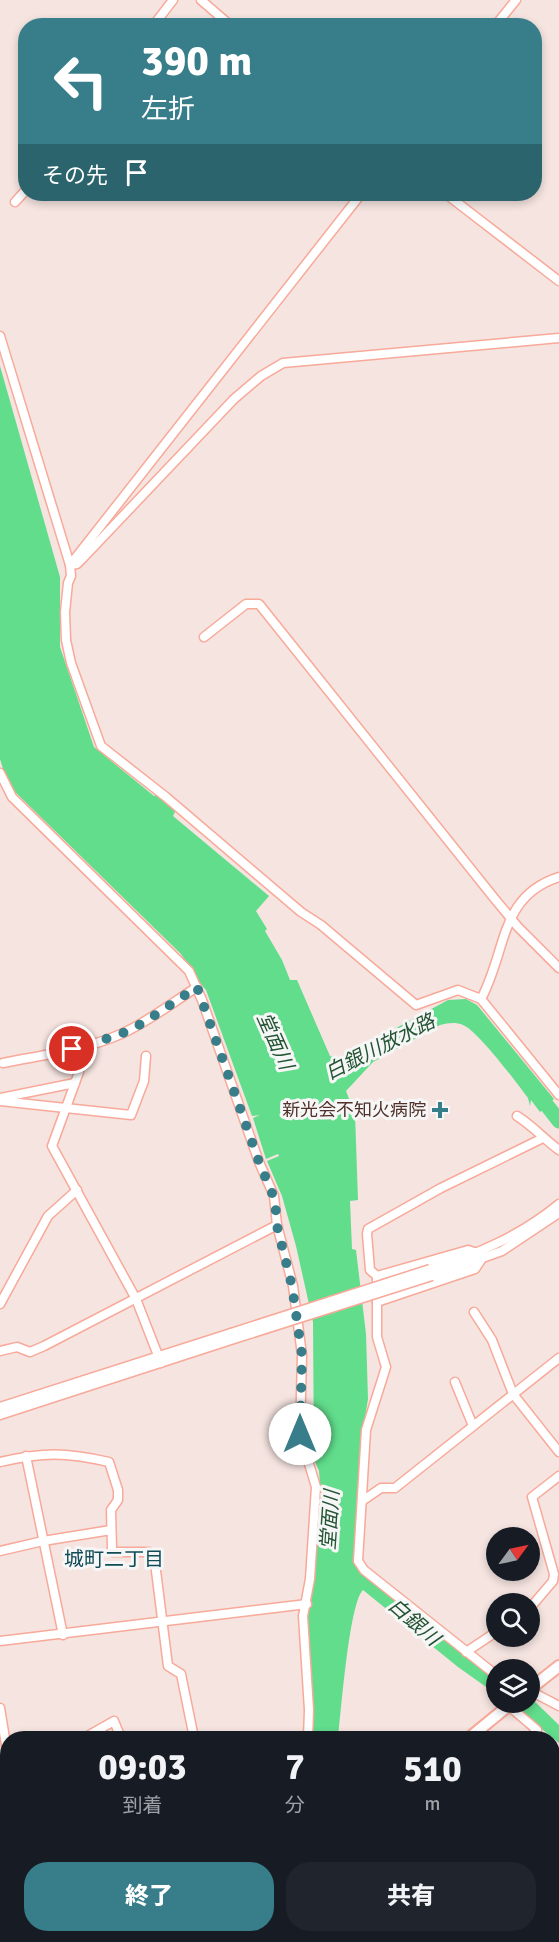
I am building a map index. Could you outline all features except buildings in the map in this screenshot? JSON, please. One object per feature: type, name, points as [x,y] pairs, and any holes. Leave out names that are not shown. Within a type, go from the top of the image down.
[{"type":"main road","points":[[540,1681],[559,1666]]},
{"type":"main road","points":[[478,1731],[500,1713]]},
{"type":"street","points":[[159,18],[173,0]]},
{"type":"street","points":[[201,0],[222,18]]},
{"type":"street","points":[[501,18],[516,0]]},
{"type":"street","points":[[15,202],[18,199]]},
{"type":"street","points":[[70,565],[356,201]]},
{"type":"street","points":[[455,201],[559,281]]},
{"type":"street","points":[[0,336],[70,565],[71,576],[68,583],[65,612],[66,640],[71,663],[101,746],[166,797],[301,912],[321,925],[416,1005],[458,990],[481,999],[559,1095]]},
{"type":"street","points":[[70,565],[77,564],[83,558],[234,399],[283,363],[559,338]]},
{"type":"street","points":[[204,637],[246,604],[259,604],[510,918],[559,968]]},
{"type":"street","points":[[0,773],[12,797],[186,968],[197,987],[259,1162],[274,1196],[277,1226],[292,1286],[302,1355],[300,1434],[316,1487],[307,1604],[303,1616],[308,1731]]},
{"type":"street","points":[[481,999],[494,971],[510,918],[528,892],[540,884],[559,877]]},
{"type":"street","points":[[3,1063],[72,1049],[119,1035],[143,1023],[197,987]]},
{"type":"street","points":[[72,1049],[79,1072],[52,1146],[136,1299],[160,1359]]},
{"type":"street","points":[[0,1100],[131,1115],[144,1081],[146,1056]]},
{"type":"street","points":[[0,1100],[75,1083]]},
{"type":"street","points":[[517,1116],[532,1125],[543,1138],[559,1150]]},
{"type":"street","points":[[486,1667],[364,1570],[358,1561],[366,1430],[386,1367],[377,1337],[377,1276],[370,1270],[368,1229],[441,1188],[543,1138]]},
{"type":"street","points":[[0,1304],[48,1216],[77,1191]]},
{"type":"street","points":[[377,1302],[475,1269],[480,1257],[559,1204]]},
{"type":"street","points":[[0,1407],[160,1359],[480,1257],[522,1239],[559,1213]]},
{"type":"street","points":[[0,1350],[17,1347],[30,1352],[277,1226]]},
{"type":"street","points":[[377,1276],[468,1250],[480,1257]]},
{"type":"street","points":[[0,1283],[7,1292]]},
{"type":"street","points":[[474,1312],[492,1340],[513,1394],[559,1452]]},
{"type":"street","points":[[362,1501],[381,1488],[395,1488],[559,1358]]},
{"type":"street","points":[[0,1415],[160,1359]]},
{"type":"street","points":[[455,1382],[473,1426]]},
{"type":"street","points":[[0,1462],[26,1456],[60,1453],[109,1462],[118,1491],[118,1500],[111,1510],[113,1552],[149,1552],[154,1555],[168,1666],[181,1674],[193,1731]]},
{"type":"street","points":[[26,1456],[63,1635]]},
{"type":"street","points":[[540,1596],[553,1581],[554,1574],[532,1497],[559,1476]]},
{"type":"street","points":[[0,1551],[43,1541],[111,1530]]},
{"type":"street","points":[[0,1641],[307,1604]]},
{"type":"street","points":[[466,1652],[486,1639]]},
{"type":"street","points":[[540,1696],[559,1706]]},
{"type":"street","points":[[0,1708],[4,1731]]},
{"type":"street","points":[[520,1713],[536,1731]]},
{"type":"street","points":[[96,1731],[114,1721],[118,1731]]},
{"type":"water","points":[[0,366],[60,577],[60,647],[94,747],[154,796],[157,794],[176,810],[173,816],[269,896],[256,911],[267,929],[265,931],[282,960],[290,980],[297,980],[330,1056],[337,1058],[348,1054],[448,1000],[466,999],[477,1005],[554,1099],[550,1102],[553,1107],[544,1112],[543,1110],[540,1112],[531,1100],[530,1106],[528,1098],[478,1036],[463,1025],[455,1023],[440,1025],[373,1062],[346,1091],[355,1114],[358,1200],[350,1201],[352,1249],[356,1250],[366,1334],[368,1399],[362,1437],[355,1566],[486,1670],[486,1687],[363,1590],[358,1599],[350,1636],[339,1731],[311,1731],[306,1615],[311,1594],[320,1484],[319,1471],[314,1459],[313,1322],[282,1196],[267,1161],[279,1156],[278,1154],[266,1159],[253,1118],[260,1115],[252,1116],[206,990],[184,958],[8,785],[0,759]]},
{"type":"water","points":[[540,1707],[559,1725],[559,1731],[544,1731],[522,1713],[540,1713]]},
{"type":"waterway","name":"白銀川放水路","points":[[538,1094],[559,1121]]},
{"type":"place","name":"新光会不知火病院","points":[[440,1110]]},
{"type":"district","name":"城町二丁目","points":[[114,1559]]},
{"type":"route","points":[[72,1049],[119,1035],[143,1023],[197,987],[259,1162],[267,1176],[275,1200],[277,1226],[292,1286],[302,1355],[300,1434]]},
{"type":"water label","name":"堂面川","points":[[275,1041]]},
{"type":"water label","name":"堂面川","points":[[330,1520]]},
{"type":"water label","name":"白銀川","points":[[414,1622]]}]
